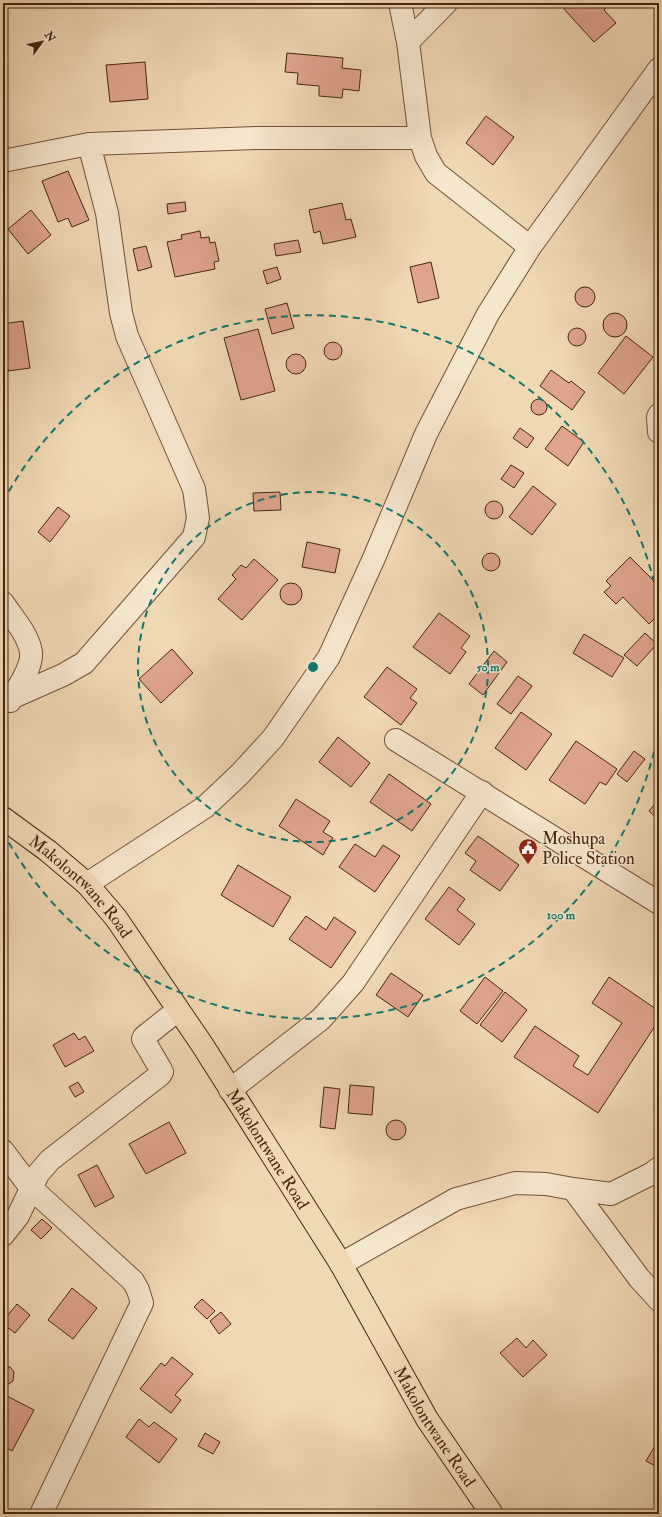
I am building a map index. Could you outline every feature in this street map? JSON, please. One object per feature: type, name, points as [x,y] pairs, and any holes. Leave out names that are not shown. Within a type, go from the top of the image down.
[{"type":"main road","name":"Makolontwane Road","points":[[3,818],[48,851],[87,884],[116,918],[178,1010],[341,1264],[427,1419],[492,1514]]},
{"type":"street","points":[[400,3],[408,42],[420,138],[426,156],[436,173],[530,247]]},
{"type":"street","points":[[408,42],[446,3]]},
{"type":"street","points":[[87,884],[205,807],[240,774],[273,738],[329,657],[374,558],[426,434],[488,314],[530,247],[658,75]]},
{"type":"street","points":[[3,161],[89,144],[256,138],[420,138]]},
{"type":"street","points":[[7,704],[84,663],[194,537],[198,518],[194,490],[127,336],[122,319],[107,213],[89,144]]},
{"type":"street","points":[[659,415],[659,432]]},
{"type":"street","points":[[3,603],[26,638],[32,653],[28,671],[7,704]]},
{"type":"street","points":[[396,740],[659,903]]},
{"type":"street","points":[[230,1090],[321,1019],[353,983],[482,792]]},
{"type":"street","points":[[3,1235],[18,1216],[38,1174],[50,1160],[160,1075],[162,1072],[143,1040],[144,1037],[178,1010]]},
{"type":"street","points":[[3,1151],[31,1188],[133,1281],[138,1290],[142,1304],[41,1514]]},
{"type":"street","points":[[341,1264],[456,1198],[515,1183],[546,1184],[611,1194],[651,1174],[659,1168]]},
{"type":"street","points":[[573,1189],[640,1278],[659,1300]]},
{"type":"building","points":[[571,3],[611,3],[604,10],[616,23],[594,42],[564,9]]},
{"type":"building","points":[[287,53],[343,58],[342,68],[361,70],[359,91],[343,89],[342,98],[319,96],[319,86],[297,84],[298,73],[285,72]]},
{"type":"building","points":[[145,62],[148,99],[110,102],[106,65]]},
{"type":"building","points":[[486,116],[514,137],[493,165],[466,143]]},
{"type":"building","points":[[68,171],[89,220],[72,227],[68,218],[58,222],[42,181]]},
{"type":"building","points":[[185,202],[186,211],[168,214],[167,204]]},
{"type":"building","points":[[342,203],[346,220],[351,219],[356,237],[323,244],[320,231],[314,233],[309,210]]},
{"type":"building","points":[[31,210],[51,235],[28,254],[8,229]]},
{"type":"building","points":[[659,213],[659,227],[657,223]]},
{"type":"building","points":[[200,231],[201,238],[209,237],[210,243],[215,242],[219,261],[214,262],[215,269],[175,277],[167,242],[182,239],[181,235]]},
{"type":"building","points":[[298,240],[301,252],[276,256],[274,244]]},
{"type":"building","points":[[146,246],[152,267],[138,271],[133,249]]},
{"type":"building","points":[[431,262],[439,298],[418,303],[410,267]]},
{"type":"building","points":[[277,267],[281,279],[267,284],[263,271]]},
{"type":"building","points":[[585,287],[592,290],[595,297],[592,304],[585,307],[578,304],[575,297],[578,290]]},
{"type":"building","points":[[287,303],[294,328],[272,334],[265,309]]},
{"type":"building","points":[[615,313],[623,317],[627,325],[623,333],[615,337],[607,333],[603,325],[607,317]]},
{"type":"building","points":[[23,321],[30,368],[8,371],[3,337],[3,324]]},
{"type":"building","points":[[573,328],[581,328],[586,333],[584,344],[581,346],[573,346],[568,341],[568,333]]},
{"type":"building","points":[[258,329],[275,391],[241,400],[224,338]]},
{"type":"building","points":[[626,336],[653,357],[624,394],[598,373]]},
{"type":"building","points":[[333,342],[339,345],[342,351],[339,357],[333,360],[327,357],[324,351],[327,345]]},
{"type":"building","points":[[292,354],[300,354],[306,360],[306,368],[300,374],[292,374],[286,368],[286,360]]},
{"type":"building","points":[[551,370],[569,383],[571,381],[585,392],[572,410],[540,386]]},
{"type":"building","points":[[536,399],[542,399],[547,404],[545,413],[542,415],[536,415],[531,410],[531,404]]},
{"type":"building","points":[[562,426],[584,442],[568,466],[545,449]]},
{"type":"building","points":[[520,428],[534,438],[527,448],[513,438]]},
{"type":"building","points":[[511,465],[524,473],[514,488],[501,479]]},
{"type":"building","points":[[533,486],[556,504],[532,535],[509,517]]},
{"type":"building","points":[[280,492],[281,510],[254,511],[253,493]]},
{"type":"building","points":[[494,501],[500,504],[503,510],[500,516],[494,519],[488,516],[485,510],[488,504]]},
{"type":"building","points":[[58,507],[70,516],[50,542],[38,532]]},
{"type":"building","points":[[307,542],[340,549],[335,573],[302,567]]},
{"type":"building","points":[[491,553],[497,556],[500,562],[497,568],[491,571],[485,568],[482,562],[485,556]]},
{"type":"building","points":[[630,557],[659,586],[659,622],[655,618],[649,624],[623,597],[616,604],[604,592],[611,586],[606,581]]},
{"type":"building","points":[[254,559],[278,580],[242,620],[218,599],[236,579],[232,575],[241,565],[246,568]]},
{"type":"building","points":[[291,583],[299,586],[302,594],[299,602],[291,605],[283,602],[280,594],[283,586]]},
{"type":"building","points":[[439,613],[470,636],[461,648],[466,652],[450,674],[413,647]]},
{"type":"building","points":[[645,633],[657,644],[637,666],[624,655]]},
{"type":"building","points":[[584,634],[624,658],[612,677],[573,653]]},
{"type":"building","points":[[172,649],[193,673],[161,703],[139,679]]},
{"type":"building","points":[[494,651],[507,662],[483,695],[469,684]]},
{"type":"building","points":[[387,667],[417,689],[410,698],[417,703],[401,725],[364,697]]},
{"type":"building","points":[[518,676],[532,686],[511,714],[497,704]]},
{"type":"building","points":[[521,712],[552,734],[526,770],[495,748]]},
{"type":"building","points":[[338,737],[370,763],[351,787],[319,762]]},
{"type":"building","points":[[576,741],[617,769],[606,785],[600,782],[585,804],[549,780]]},
{"type":"building","points":[[634,751],[645,759],[627,782],[617,774]]},
{"type":"building","points":[[389,774],[431,804],[412,831],[370,802]]},
{"type":"building","points":[[296,799],[330,821],[323,832],[333,838],[323,855],[279,826]]},
{"type":"building","points":[[659,799],[659,820],[649,811]]},
{"type":"building","points":[[478,836],[519,865],[500,891],[470,870],[476,861],[465,853]]},
{"type":"building","points":[[355,844],[375,857],[383,845],[400,856],[375,892],[339,867]]},
{"type":"building","points":[[238,865],[291,897],[273,927],[221,895]]},
{"type":"building","points":[[449,887],[465,899],[457,910],[475,924],[459,945],[425,919]]},
{"type":"building","points":[[306,916],[326,930],[334,917],[356,932],[331,968],[289,939]]},
{"type":"building","points":[[391,973],[423,995],[408,1017],[376,995]]},
{"type":"building","points":[[485,977],[503,991],[477,1024],[460,1011]]},
{"type":"building","points":[[609,977],[659,1011],[659,1020],[598,1113],[514,1057],[535,1026],[579,1056],[573,1066],[588,1075],[622,1023],[592,1003]]},
{"type":"building","points":[[505,992],[527,1010],[502,1042],[480,1025]]},
{"type":"building","points":[[74,1033],[79,1040],[85,1036],[94,1051],[65,1067],[53,1045]]},
{"type":"building","points":[[78,1082],[84,1092],[75,1097],[69,1087]]},
{"type":"building","points":[[350,1085],[374,1087],[372,1115],[348,1113]]},
{"type":"building","points":[[324,1087],[340,1089],[335,1129],[320,1127]]},
{"type":"building","points":[[396,1120],[403,1123],[406,1130],[403,1137],[396,1140],[389,1137],[386,1130],[389,1123]]},
{"type":"building","points":[[169,1122],[186,1153],[146,1174],[129,1144]]},
{"type":"building","points":[[97,1165],[114,1197],[95,1207],[78,1175]]},
{"type":"building","points":[[42,1219],[52,1228],[41,1239],[31,1230]]},
{"type":"building","points":[[72,1288],[97,1308],[73,1339],[48,1320]]},
{"type":"building","points":[[202,1299],[215,1311],[207,1319],[194,1307]]},
{"type":"building","points":[[17,1304],[30,1315],[15,1333],[3,1324],[3,1321]]},
{"type":"building","points":[[221,1312],[231,1324],[219,1334],[210,1321]]},
{"type":"building","points":[[517,1338],[526,1348],[533,1340],[547,1355],[523,1377],[500,1353]]},
{"type":"building","points":[[172,1357],[193,1374],[175,1395],[181,1400],[171,1413],[140,1389],[161,1363],[165,1366]]},
{"type":"building","points":[[3,1366],[10,1367],[14,1372],[13,1381],[7,1385],[3,1384]]},
{"type":"building","points":[[5,1395],[34,1410],[12,1451],[3,1446],[3,1399]]},
{"type":"building","points":[[139,1419],[149,1427],[154,1422],[177,1439],[159,1463],[126,1437]]},
{"type":"building","points":[[205,1433],[220,1442],[213,1454],[198,1446]]},
{"type":"building","points":[[659,1439],[659,1468],[646,1461]]},
{"type":"place","name":"Moshupa Police Station","points":[[528,865]]}]
